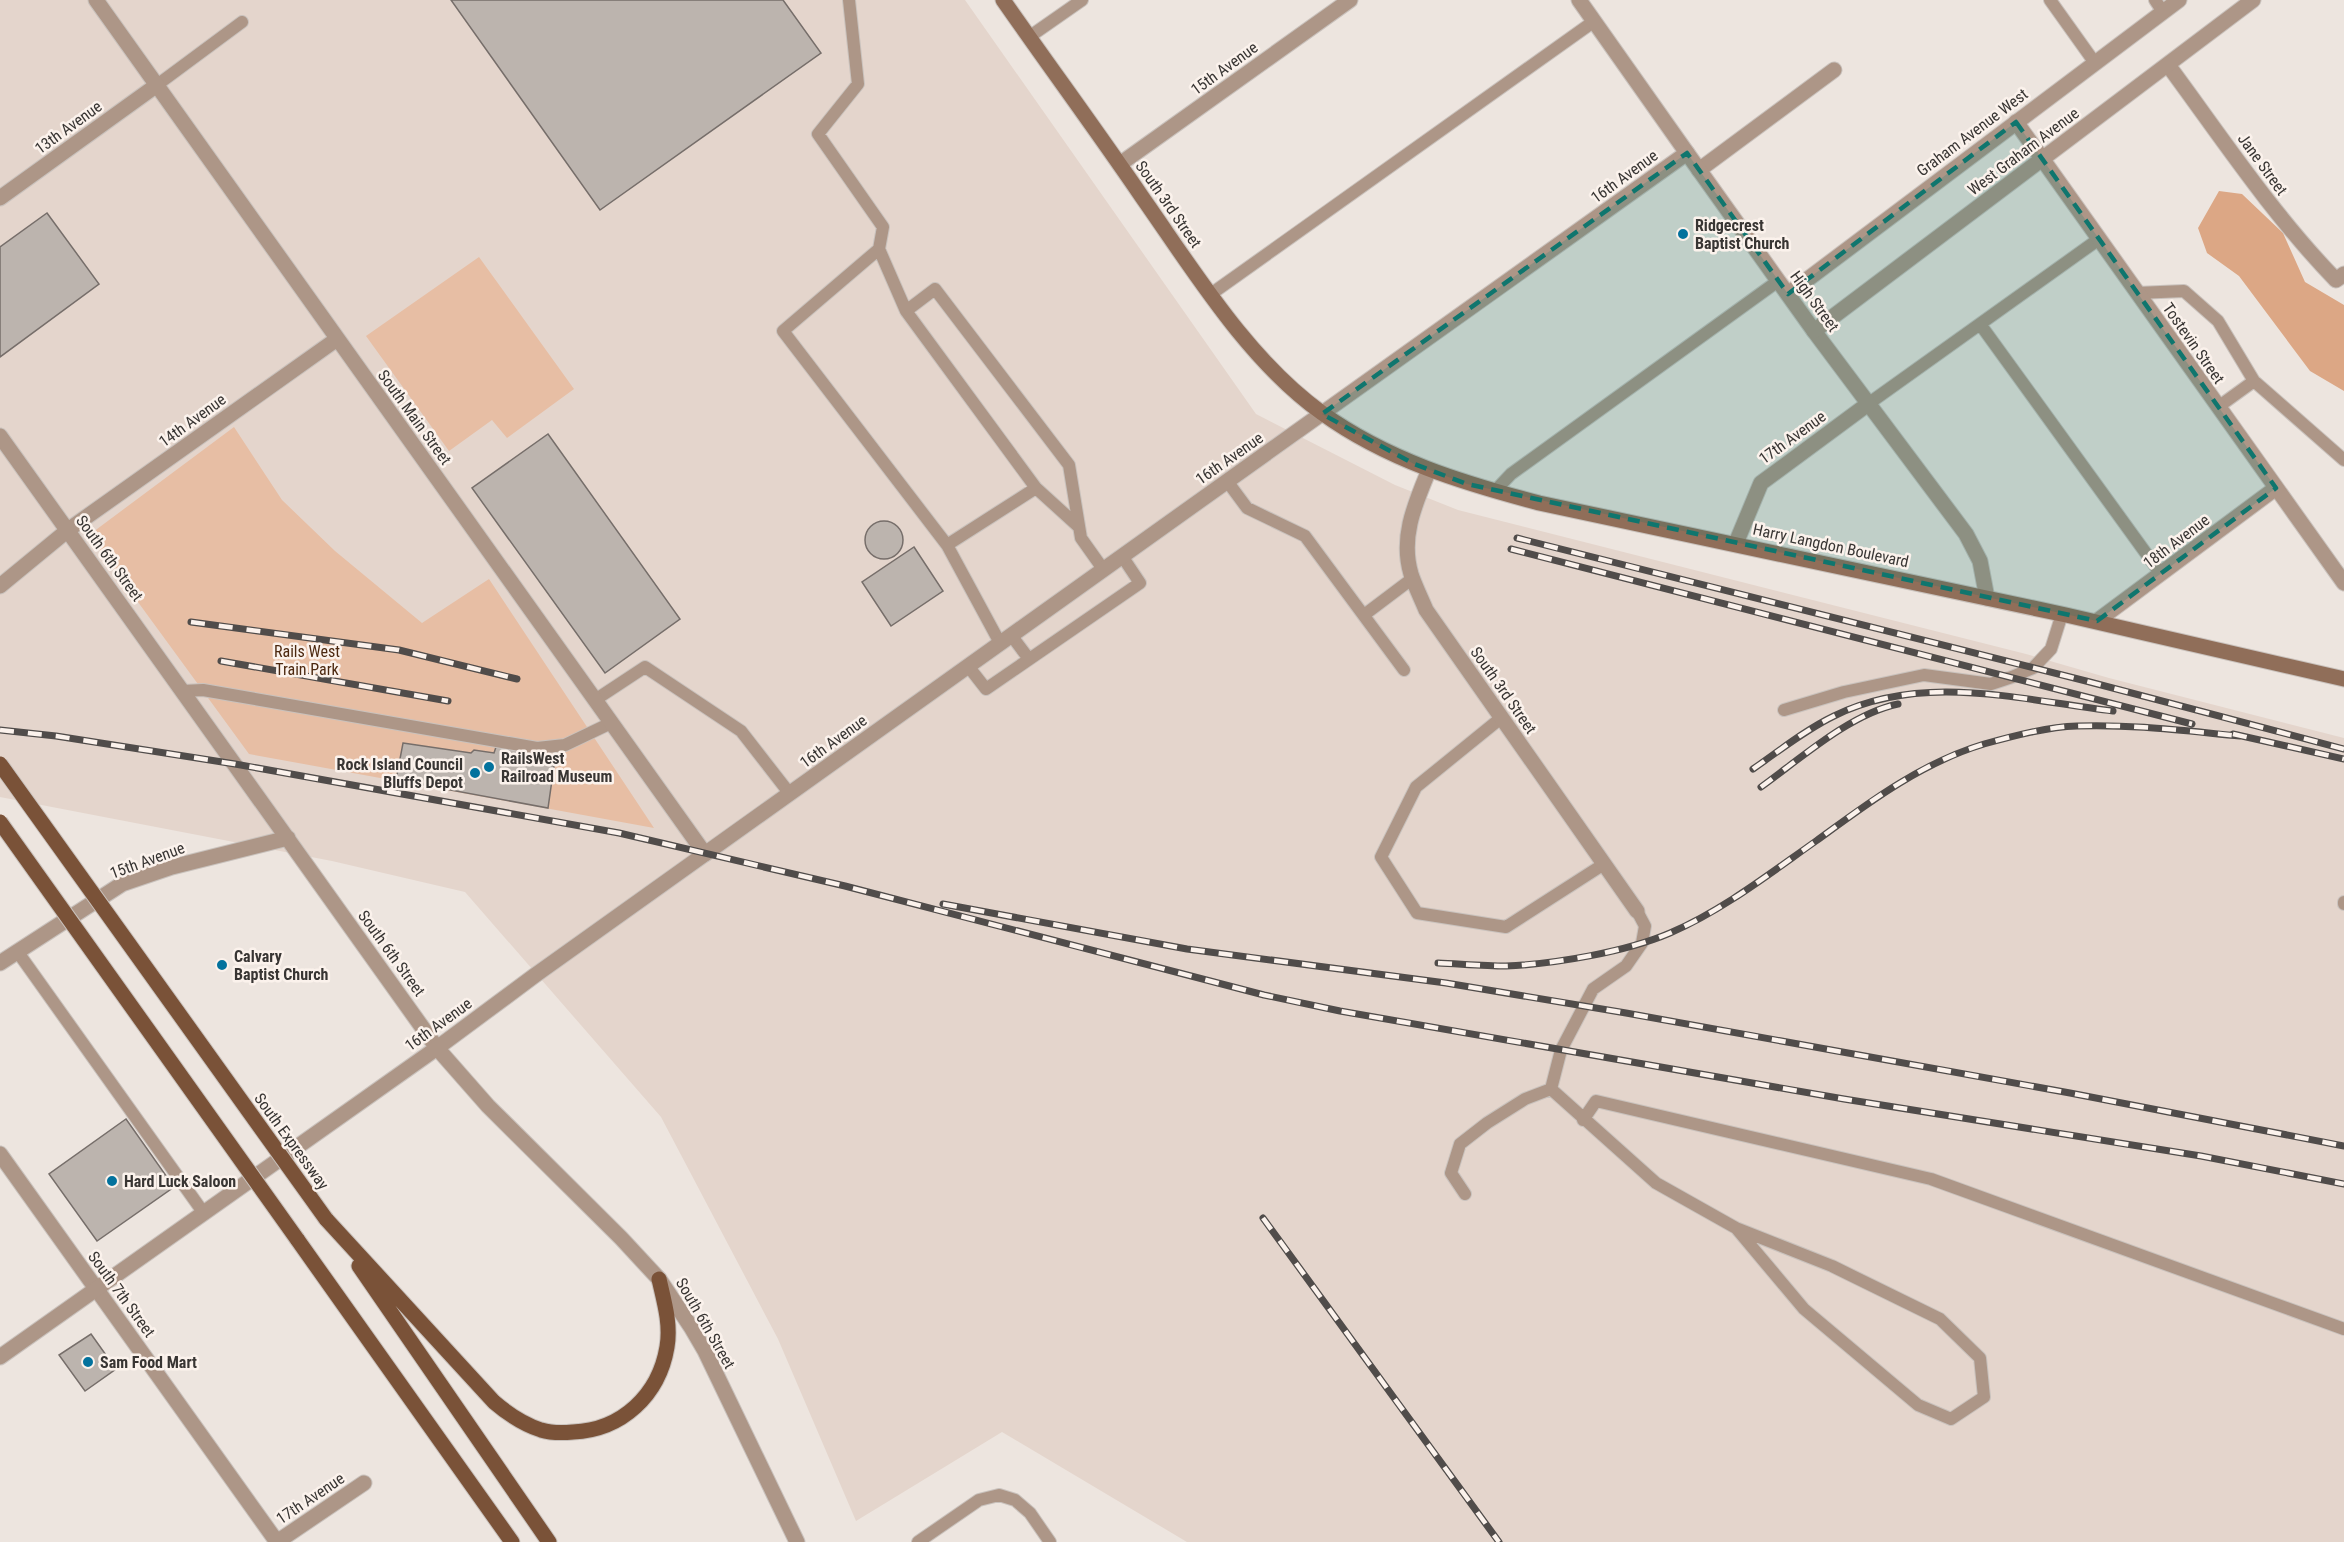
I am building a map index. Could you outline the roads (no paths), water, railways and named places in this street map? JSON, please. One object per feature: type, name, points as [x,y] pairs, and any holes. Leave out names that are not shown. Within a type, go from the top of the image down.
[{"type":"main road","name":"South 3rd Street","points":[[1003,0],[1211,294],[1282,380],[1322,414]]},
{"type":"main road","name":"Harry Langdon Boulevard","points":[[1322,414],[1370,442],[1429,470],[1467,484],[1539,503],[2097,621],[2344,679]]},
{"type":"main road","name":"South Expressway","points":[[0,764],[326,1219],[549,1542]]},
{"type":"main road","points":[[0,822],[512,1542]]},
{"type":"main road","points":[[326,1219],[494,1401],[523,1422],[543,1431],[583,1432],[609,1425],[628,1414],[650,1392],[660,1373],[667,1346],[668,1317],[659,1279]]},
{"type":"street","name":"South Main Street","points":[[96,0],[705,854]]},
{"type":"street","name":"15th Avenue","points":[[1120,164],[1350,0]]},
{"type":"street","name":"High Street","points":[[1580,0],[1593,22],[1814,331],[1966,534],[1980,561],[1987,598]]},
{"type":"street","name":"Graham Avenue West","points":[[1788,294],[2095,63],[2159,6],[2179,0]]},
{"type":"street","name":"West Graham Avenue","points":[[1814,331],[2253,0]]},
{"type":"street","name":"Jane Street","points":[[2168,64],[2256,188],[2304,247],[2340,277]]},
{"type":"street","points":[[1699,170],[1834,70]]},
{"type":"street","name":"13th Avenue","points":[[0,198],[157,85]]},
{"type":"street","name":"Tostevin Street","points":[[2016,122],[2344,584]]},
{"type":"street","name":"16th Avenue","points":[[0,1358],[1687,153]]},
{"type":"street","name":"14th Avenue","points":[[68,530],[337,339]]},
{"type":"street","name":"17th Avenue","points":[[1736,543],[1761,483],[1868,404]]},
{"type":"street","name":"South 6th Street","points":[[0,436],[437,1048],[488,1106],[659,1279],[692,1327],[705,1351],[797,1542]]},
{"type":"street","name":"South 3rd Street","points":[[1429,470],[1413,510],[1408,530],[1407,549],[1413,578],[1426,609],[1637,911]]},
{"type":"street","name":"18th Avenue","points":[[2097,621],[2276,488]]},
{"type":"street","points":[[0,586],[68,530]]},
{"type":"street","name":"15th Avenue","points":[[0,963],[122,884],[172,867],[288,838]]},
{"type":"street","name":"South 7th Street","points":[[0,1154],[277,1542]]},
{"type":"street","name":"17th Avenue","points":[[277,1542],[364,1483]]},
{"type":"lane","points":[[849,0],[858,84],[818,134],[883,227],[879,249],[906,311],[1036,488],[1080,526]]},
{"type":"lane","points":[[1029,37],[1082,0]]},
{"type":"lane","points":[[2050,0],[2095,63]]},
{"type":"lane","points":[[157,85],[242,22]]},
{"type":"lane","points":[[1211,294],[1593,22]]},
{"type":"lane","points":[[1868,404],[2098,239]]},
{"type":"lane","points":[[879,249],[783,331],[946,545],[1005,639],[1029,659]]},
{"type":"lane","points":[[1495,491],[1511,474],[1778,281]]},
{"type":"lane","points":[[906,311],[935,289],[1069,465],[1081,538],[1103,569]]},
{"type":"lane","points":[[2137,293],[2184,291],[2218,321],[2254,381],[2344,460]]},
{"type":"lane","points":[[1980,324],[2162,574]]},
{"type":"lane","points":[[2218,407],[2254,381]]},
{"type":"lane","points":[[1227,481],[1247,508],[1305,536],[1404,669]]},
{"type":"lane","points":[[946,545],[1036,488]]},
{"type":"lane","points":[[968,666],[986,689],[1140,583],[1122,556]]},
{"type":"lane","points":[[1364,615],[1413,578]]},
{"type":"lane","points":[[1784,710],[1844,692],[1924,675],[1991,684],[2012,677],[2033,668],[2051,649],[2062,614]]},
{"type":"lane","points":[[595,700],[645,667],[741,731],[790,794]]},
{"type":"lane","points":[[183,691],[203,690],[537,748],[565,745],[611,723]]},
{"type":"lane","points":[[1501,718],[1416,787],[1381,856],[1417,913],[1506,927],[1604,864]]},
{"type":"lane","points":[[1551,1089],[1560,1050],[1593,989],[1626,966],[1642,943],[1645,926],[1637,911]]},
{"type":"lane","points":[[17,951],[203,1212]]},
{"type":"lane","points":[[1551,1089],[1656,1183],[1736,1228],[1832,1266],[1940,1319],[1980,1358],[1984,1396],[1951,1419],[1918,1405],[1804,1309],[1736,1228]]},
{"type":"lane","points":[[1465,1194],[1451,1173],[1460,1144],[1487,1123],[1525,1099],[1551,1089]]},
{"type":"lane","points":[[1583,1120],[1596,1101],[1931,1179],[2344,1329]]},
{"type":"lane","points":[[918,1542],[979,1500],[999,1495],[1015,1500],[1030,1513],[1050,1542]]},
{"type":"railway","points":[[1517,538],[2086,681],[2344,749]]},
{"type":"railway","points":[[1511,549],[2192,724]]},
{"type":"railway","points":[[191,622],[399,650],[517,679]]},
{"type":"railway","points":[[221,661],[448,701]]},
{"type":"railway","points":[[1753,769],[1802,734],[1834,716],[1868,703],[1902,695],[1937,692],[1972,693],[2113,711]]},
{"type":"railway","points":[[1761,787],[1844,727],[1880,709],[1898,704]]},
{"type":"railway","points":[[1438,963],[1506,966],[1546,963],[1633,946],[1670,933],[1709,914],[1745,891],[1896,785],[1938,762],[1984,744],[2042,730],[2077,726],[2139,727],[2240,736]]},
{"type":"railway","points":[[0,730],[56,736],[235,764],[619,833],[845,886],[1264,995],[1340,1011],[1844,1099],[2201,1156],[2344,1184]]},
{"type":"railway","points":[[2233,734],[2344,759]]},
{"type":"railway","points":[[943,904],[1187,949],[1446,983],[1626,1013],[2070,1093],[2344,1146]]},
{"type":"railway","points":[[1263,1218],[1499,1542]]},
{"type":"place","name":"Ridgecrest Baptist Church","points":[[1683,234]]},
{"type":"place","name":"RailsWest Railroad Museum","points":[[489,767]]},
{"type":"place","name":"Rock Island Council Bluffs Depot","points":[[475,773]]},
{"type":"place","name":"Calvary Baptist Church","points":[[222,965]]},
{"type":"place","name":"Hard Luck Saloon","points":[[112,1181]]},
{"type":"place","name":"Sam Food Mart","points":[[88,1362]]},
{"type":"park label","name":"Rails West Train Park","points":[[307,660]]}]
